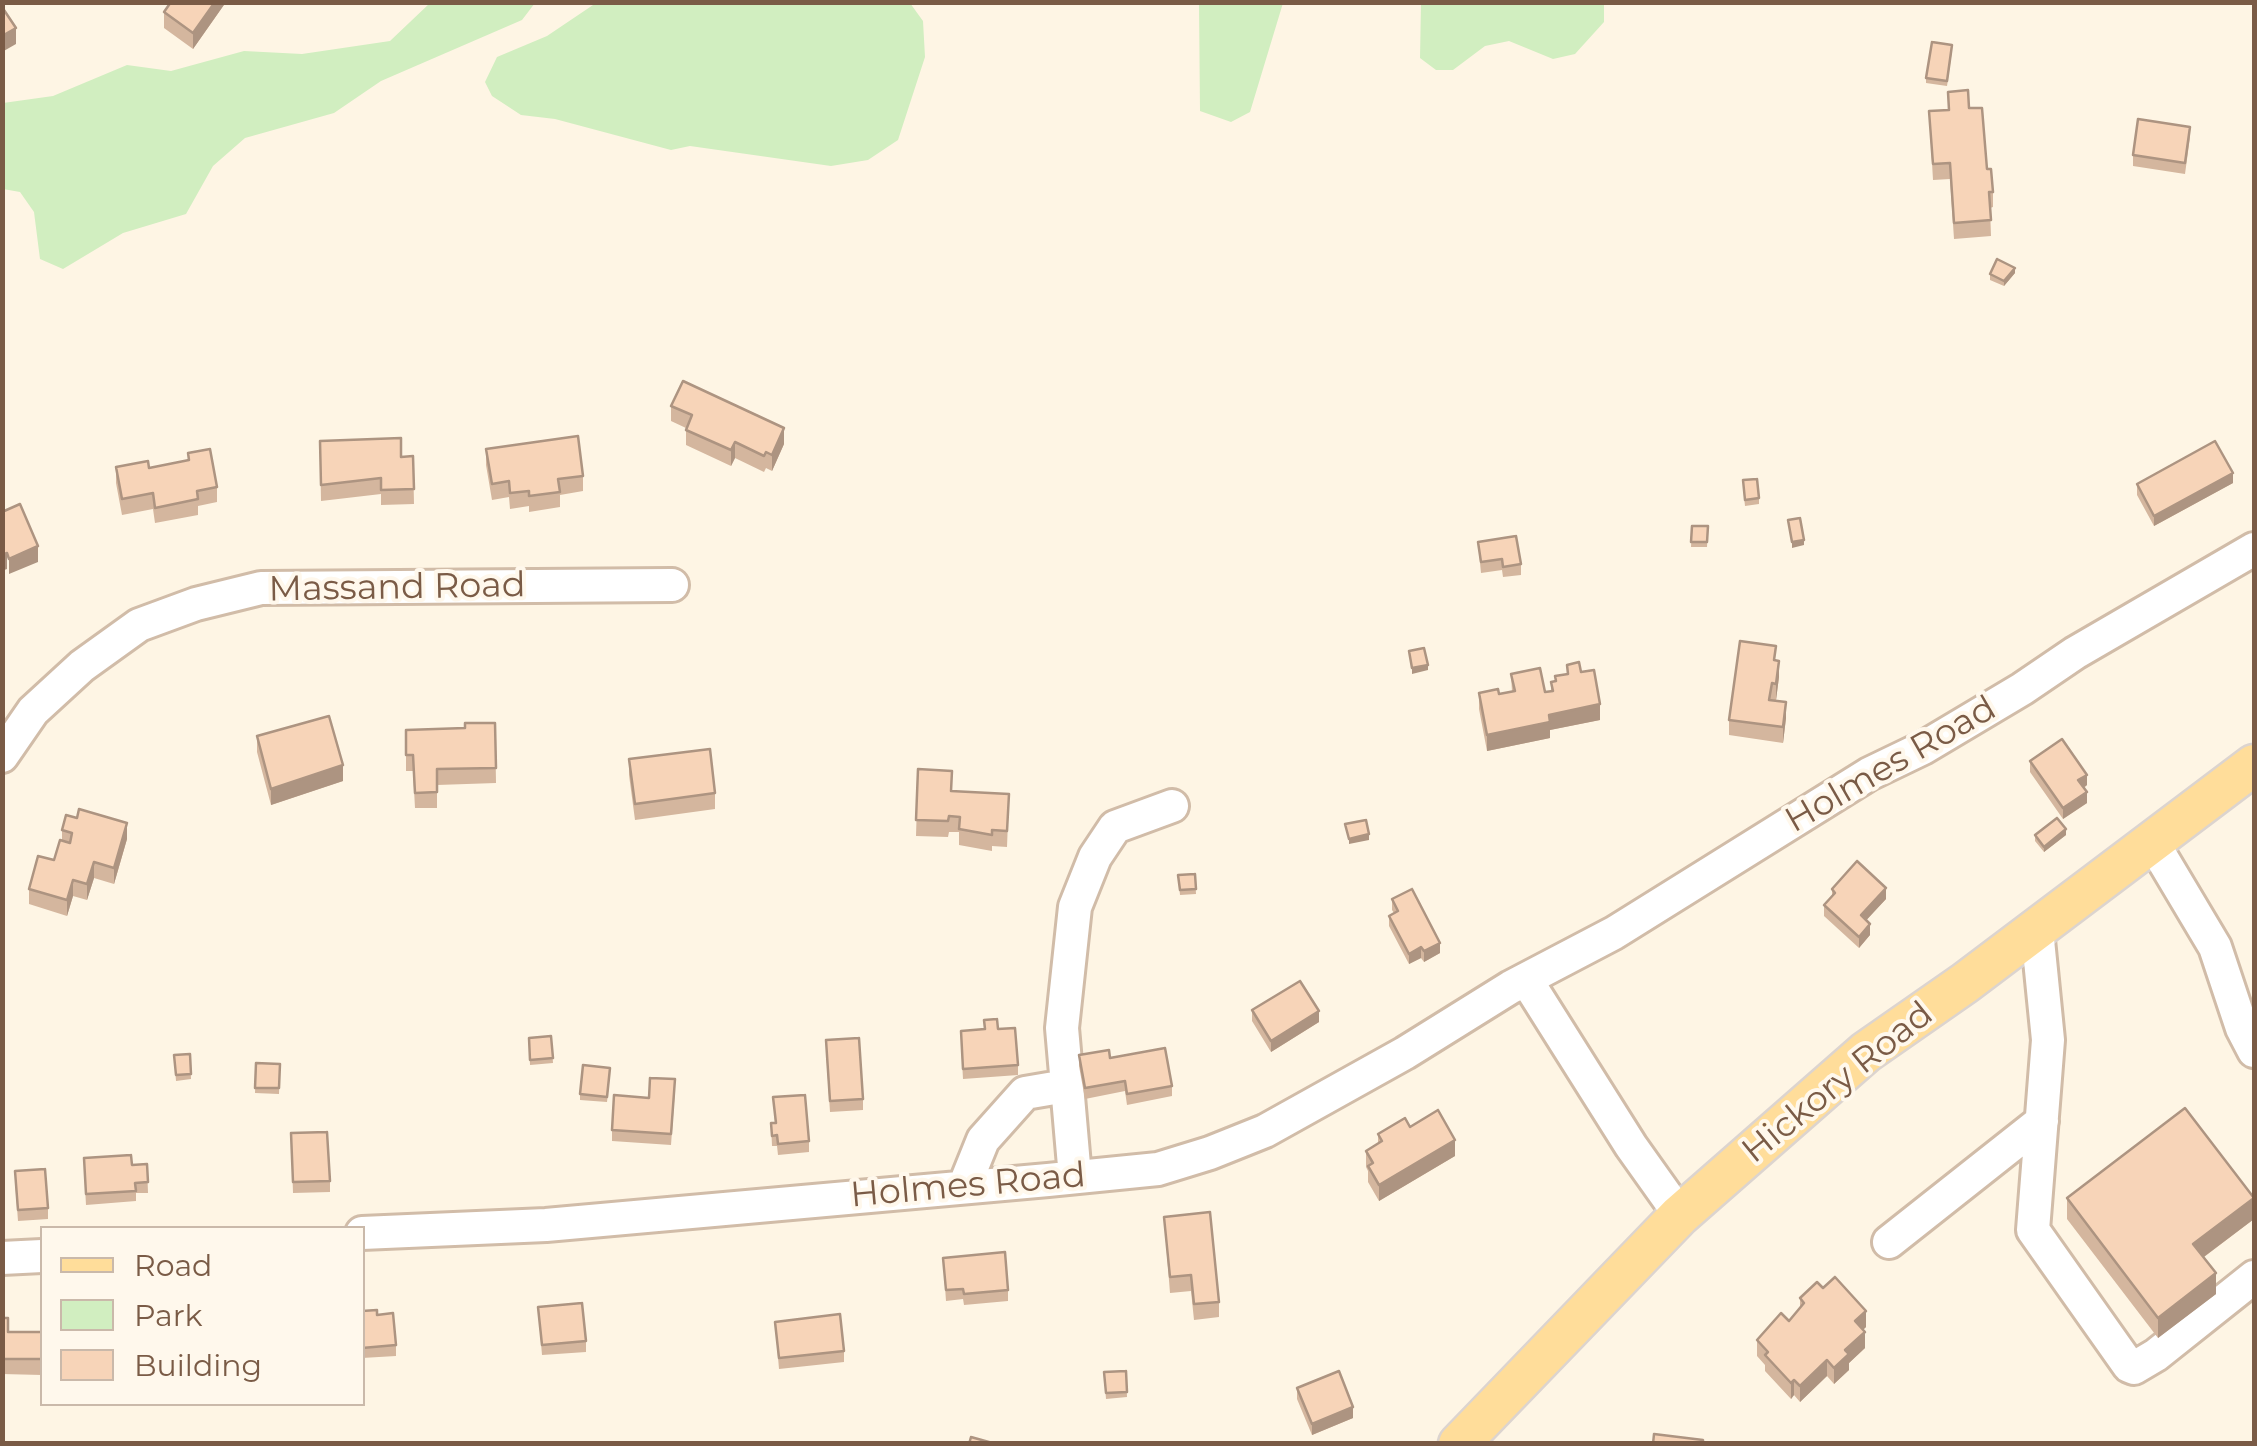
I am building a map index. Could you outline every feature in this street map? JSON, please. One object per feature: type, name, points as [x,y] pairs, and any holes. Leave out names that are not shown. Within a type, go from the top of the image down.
[{"type":"main road","name":"Hickory Road","points":[[1459,1444],[1680,1215],[1866,1052],[2254,766]]},
{"type":"street","name":"Holmes Road","points":[[365,1233],[546,1225],[1158,1168],[1265,1131],[1712,874],[1740,852],[1870,774],[1949,733],[2075,653],[2254,549]]},
{"type":"street","name":"Massand Road","points":[[2,756],[33,711],[82,666],[139,625],[196,604],[261,588],[672,585]]},
{"type":"street","points":[[1075,1177],[1062,1028],[1075,907],[1095,856],[1115,827],[1172,806]]},
{"type":"street","points":[[2153,843],[2215,947],[2242,1028],[2254,1051]]},
{"type":"street","points":[[2036,930],[2048,1040],[2033,1230],[2130,1366],[2140,1366],[2156,1355],[2254,1277]]},
{"type":"street","points":[[1527,981],[1631,1146],[1680,1215]]},
{"type":"street","points":[[964,1187],[983,1140],[1026,1093],[1066,1086]]},
{"type":"street","points":[[1889,1242],[2042,1121]]},
{"type":"street","points":[[2,1258],[40,1256]]},
{"type":"green space","points":[[430,3],[535,3],[522,20],[381,81],[334,113],[245,138],[213,166],[186,214],[123,233],[63,269],[40,259],[34,212],[20,192],[3,189],[3,103],[53,96],[127,65],[171,71],[244,51],[302,54],[390,41]]},
{"type":"green space","points":[[596,3],[910,3],[923,21],[925,57],[898,140],[868,160],[831,166],[690,146],[671,150],[555,119],[521,115],[492,96],[485,82],[497,57],[547,36]]},
{"type":"green space","points":[[1199,3],[1283,3],[1250,112],[1231,122],[1200,111]]},
{"type":"green space","points":[[1421,3],[1604,3],[1604,22],[1575,54],[1553,59],[1509,41],[1485,46],[1453,70],[1436,70],[1420,58]]},
{"type":"building","points":[[171,2],[215,2],[193,33],[164,12]]},
{"type":"building","points":[[2,7],[16,28],[2,36]]},
{"type":"building","points":[[1932,42],[1952,45],[1947,81],[1926,78]]},
{"type":"building","points":[[1968,90],[1969,108],[1982,108],[1993,192],[1989,192],[1991,220],[1954,223],[1950,163],[1933,164],[1929,111],[1949,110],[1948,92]]},
{"type":"building","points":[[2138,119],[2190,127],[2185,163],[2133,155]]},
{"type":"building","points":[[1997,259],[2015,268],[2004,281],[1990,274]]},
{"type":"building","points":[[683,381],[784,428],[772,455],[766,452],[764,456],[735,442],[731,450],[686,430],[692,415],[671,406]]},
{"type":"building","points":[[578,436],[583,476],[558,479],[560,492],[529,496],[529,491],[510,493],[509,481],[492,484],[486,449]]},
{"type":"building","points":[[401,438],[401,457],[413,456],[414,489],[381,490],[381,478],[321,485],[320,441]]},
{"type":"building","points":[[2215,441],[2233,473],[2154,516],[2137,484]]},
{"type":"building","points":[[210,449],[217,487],[197,491],[198,499],[155,508],[153,493],[122,499],[116,467],[148,461],[149,468],[189,460],[188,453]]},
{"type":"building","points":[[1757,479],[1759,498],[1745,500],[1743,480]]},
{"type":"building","points":[[20,504],[38,546],[9,559],[7,553],[2,555],[2,512]]},
{"type":"building","points":[[1800,518],[1804,540],[1792,542],[1788,520]]},
{"type":"building","points":[[1692,526],[1708,526],[1707,542],[1691,542]]},
{"type":"building","points":[[1516,536],[1521,564],[1503,567],[1502,559],[1481,562],[1478,542]]},
{"type":"building","points":[[1740,641],[1776,646],[1774,660],[1779,661],[1769,700],[1786,702],[1783,727],[1729,720]]},
{"type":"building","points":[[1424,648],[1428,665],[1412,668],[1409,651]]},
{"type":"building","points":[[1579,662],[1581,672],[1594,670],[1600,704],[1549,715],[1550,722],[1487,735],[1479,693],[1515,691],[1511,674],[1540,668],[1545,692],[1553,691],[1551,682],[1556,681],[1555,676],[1568,674],[1567,665]]},
{"type":"building","points":[[329,716],[343,765],[271,789],[257,736]]},
{"type":"building","points":[[465,723],[495,723],[496,768],[437,769],[437,792],[415,793],[413,755],[406,755],[406,730],[465,728]]},
{"type":"building","points":[[2062,739],[2087,775],[2078,780],[2087,792],[2063,808],[2030,761]]},
{"type":"building","points":[[710,749],[715,793],[635,804],[629,759]]},
{"type":"building","points":[[918,769],[952,771],[951,791],[1009,794],[1007,831],[992,830],[992,835],[959,829],[960,817],[949,816],[948,821],[916,820]]},
{"type":"building","points":[[79,809],[127,823],[114,868],[94,862],[87,884],[73,880],[67,900],[29,889],[38,856],[54,860],[60,840],[70,843],[72,833],[62,830],[66,815],[77,818]]},
{"type":"building","points":[[2057,818],[2066,829],[2044,847],[2035,835]]},
{"type":"building","points":[[1366,820],[1369,834],[1349,839],[1345,824]]},
{"type":"building","points":[[1857,861],[1886,888],[1861,915],[1870,924],[1859,937],[1824,905],[1835,893],[1832,889]]},
{"type":"building","points":[[1195,874],[1196,889],[1180,890],[1178,875]]},
{"type":"building","points":[[1412,889],[1440,943],[1409,954],[1389,916],[1398,911],[1392,899]]},
{"type":"building","points":[[1300,981],[1319,1011],[1271,1041],[1252,1010]]},
{"type":"building","points":[[997,1019],[998,1029],[1015,1028],[1018,1065],[963,1069],[961,1031],[985,1029],[984,1020]]},
{"type":"building","points":[[551,1036],[553,1058],[530,1060],[529,1038]]},
{"type":"building","points":[[859,1038],[863,1099],[830,1101],[826,1040]]},
{"type":"building","points":[[1165,1048],[1172,1086],[1127,1094],[1125,1081],[1085,1088],[1079,1055],[1109,1050],[1110,1058]]},
{"type":"building","points":[[190,1054],[191,1074],[176,1075],[174,1055]]},
{"type":"building","points":[[256,1063],[280,1064],[279,1088],[255,1088]]},
{"type":"building","points":[[583,1065],[610,1068],[607,1097],[580,1094]]},
{"type":"building","points":[[650,1078],[675,1079],[671,1134],[612,1130],[614,1095],[649,1098]]},
{"type":"building","points":[[805,1095],[809,1141],[778,1144],[777,1135],[772,1136],[771,1123],[776,1123],[773,1097]]},
{"type":"building","points":[[2185,1108],[2254,1198],[2193,1244],[2216,1273],[2158,1318],[2067,1198]]},
{"type":"building","points":[[1438,1110],[1455,1140],[1379,1185],[1368,1166],[1373,1163],[1366,1151],[1382,1141],[1378,1134],[1405,1118],[1410,1127]]},
{"type":"building","points":[[327,1132],[330,1181],[293,1182],[291,1133]]},
{"type":"building","points":[[131,1155],[132,1165],[147,1164],[148,1182],[135,1183],[136,1191],[86,1194],[84,1158]]},
{"type":"building","points":[[45,1169],[48,1208],[18,1210],[15,1171]]},
{"type":"building","points":[[1210,1212],[1219,1302],[1194,1304],[1191,1275],[1170,1277],[1164,1217]]},
{"type":"building","points":[[1005,1252],[1008,1290],[964,1294],[963,1289],[946,1290],[943,1258]]},
{"type":"building","points":[[1835,1277],[1866,1311],[1855,1321],[1865,1332],[1845,1350],[1849,1354],[1834,1368],[1827,1360],[1800,1386],[1794,1380],[1791,1383],[1765,1355],[1768,1352],[1757,1340],[1781,1313],[1789,1321],[1804,1303],[1800,1298],[1817,1282],[1823,1288]]},
{"type":"building","points":[[582,1303],[586,1341],[542,1345],[538,1307]]},
{"type":"building","points":[[377,1310],[377,1315],[393,1313],[396,1345],[365,1348],[365,1311]]},
{"type":"building","points":[[840,1314],[844,1351],[779,1358],[775,1322]]},
{"type":"building","points":[[2,1318],[8,1318],[8,1332],[40,1332],[40,1359],[2,1359]]},
{"type":"building","points":[[1126,1371],[1127,1392],[1106,1393],[1104,1372]]},
{"type":"building","points":[[1339,1371],[1353,1407],[1312,1424],[1297,1388]]},
{"type":"building","points":[[1654,1434],[1703,1440],[1703,1444],[1653,1444]]},
{"type":"building","points":[[971,1437],[996,1444],[969,1444]]}]
